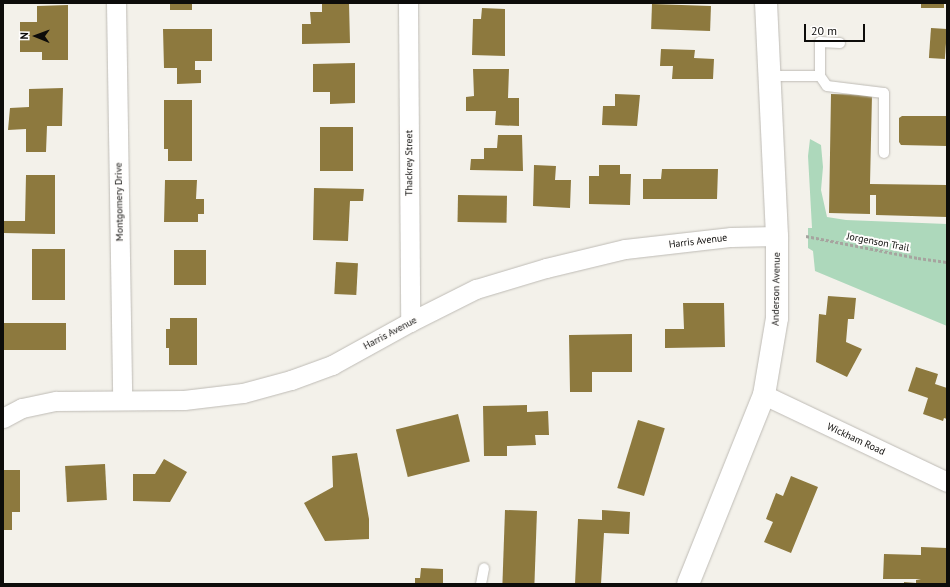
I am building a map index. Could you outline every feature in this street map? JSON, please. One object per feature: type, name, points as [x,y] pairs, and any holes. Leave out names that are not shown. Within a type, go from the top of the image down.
[{"type":"main road","name":"Anderson Avenue","points":[[688,584],[764,395],[777,318],[777,236],[766,3]]},
{"type":"street","name":"Montgomery Drive","points":[[116,3],[122,400]]},
{"type":"street","name":"Thackrey Street","points":[[408,3],[410,322]]},
{"type":"street","name":"Harris Avenue","points":[[3,418],[22,408],[56,400],[184,400],[243,393],[291,380],[332,365],[410,322],[476,289],[553,266],[625,250],[731,236],[777,236]]},
{"type":"street","name":"Wickham Road","points":[[764,395],[947,482]]},
{"type":"lane","points":[[840,43],[820,42],[820,76],[827,86],[884,92],[884,153]]},
{"type":"lane","points":[[769,76],[820,76]]},
{"type":"lane","points":[[481,584],[484,568]]},
{"type":"path","name":"Jorgenson Trail","points":[[806,236],[918,258],[947,262]]},
{"type":"green space","points":[[810,139],[821,145],[823,167],[821,190],[827,217],[846,220],[947,224],[947,326],[815,271],[813,251],[808,248],[808,228],[812,228],[808,156]]},
{"type":"building","points":[[170,3],[192,3],[192,10],[170,10]]},
{"type":"building","points":[[322,3],[349,3],[350,43],[302,44],[302,24],[311,24],[310,12],[322,12]]},
{"type":"building","points":[[921,3],[944,3],[944,8],[921,8]]},
{"type":"building","points":[[652,4],[711,6],[710,31],[651,29]]},
{"type":"building","points":[[68,5],[68,60],[42,60],[42,52],[20,52],[20,22],[37,22],[37,6]]},
{"type":"building","points":[[482,8],[505,9],[505,56],[472,55],[473,19],[481,19]]},
{"type":"building","points":[[931,28],[947,29],[945,59],[929,58]]},
{"type":"building","points":[[163,29],[212,29],[212,61],[195,61],[195,70],[201,70],[201,83],[177,84],[177,68],[164,68]]},
{"type":"building","points":[[661,49],[695,50],[694,58],[714,59],[713,79],[672,79],[673,66],[660,66]]},
{"type":"building","points":[[355,63],[355,103],[330,104],[330,92],[313,92],[313,64]]},
{"type":"building","points":[[473,69],[509,69],[508,98],[519,98],[519,126],[495,125],[496,111],[466,111],[466,97],[474,96]]},
{"type":"building","points":[[63,88],[62,126],[47,126],[46,152],[26,152],[26,129],[8,130],[10,108],[29,107],[29,89]]},
{"type":"building","points":[[615,94],[640,95],[637,126],[602,125],[603,106],[615,106]]},
{"type":"building","points":[[831,94],[872,95],[870,184],[947,185],[947,217],[876,215],[876,195],[870,195],[870,214],[829,213]]},
{"type":"building","points":[[164,100],[192,100],[192,161],[168,161],[168,149],[164,149]]},
{"type":"building","points":[[902,116],[947,116],[947,146],[901,145],[899,142],[899,118]]},
{"type":"building","points":[[320,127],[353,127],[353,171],[320,171]]},
{"type":"building","points":[[498,135],[522,135],[523,171],[470,170],[471,159],[484,159],[484,148],[497,148]]},
{"type":"building","points":[[534,165],[556,166],[555,180],[571,180],[570,208],[533,206]]},
{"type":"building","points":[[599,165],[620,165],[620,174],[631,174],[630,205],[589,204],[589,176],[599,176]]},
{"type":"building","points":[[662,169],[718,169],[717,199],[643,199],[643,179],[661,179]]},
{"type":"building","points":[[26,175],[55,175],[55,234],[3,233],[3,221],[25,221]]},
{"type":"building","points":[[165,180],[197,180],[196,199],[204,199],[204,214],[198,214],[198,222],[164,222]]},
{"type":"building","points":[[314,188],[364,189],[363,201],[350,201],[348,241],[313,240]]},
{"type":"building","points":[[458,195],[507,196],[507,223],[458,222]]},
{"type":"building","points":[[32,249],[65,249],[65,300],[32,300]]},
{"type":"building","points":[[174,250],[206,250],[206,285],[174,285]]},
{"type":"building","points":[[336,262],[358,263],[356,295],[334,294]]},
{"type":"building","points":[[828,296],[856,298],[854,319],[848,319],[846,342],[862,349],[847,377],[816,362],[819,314],[826,315]]},
{"type":"building","points":[[683,303],[724,303],[725,347],[665,348],[665,329],[684,329]]},
{"type":"building","points":[[170,318],[197,318],[197,365],[169,365],[169,348],[166,348],[166,329],[170,329]]},
{"type":"building","points":[[3,323],[66,323],[66,350],[3,350]]},
{"type":"building","points":[[632,334],[632,372],[592,372],[592,392],[570,392],[569,335]]},
{"type":"building","points":[[916,367],[938,374],[935,384],[947,388],[947,419],[944,418],[943,421],[923,414],[928,398],[908,391]]},
{"type":"building","points":[[527,405],[527,412],[548,411],[549,435],[535,435],[536,445],[507,446],[507,456],[484,456],[483,406]]},
{"type":"building","points":[[458,414],[470,462],[408,477],[396,429]]},
{"type":"building","points":[[638,420],[665,428],[644,496],[617,488]]},
{"type":"building","points":[[357,453],[369,519],[369,539],[325,541],[304,503],[333,487],[332,456]]},
{"type":"building","points":[[164,459],[187,472],[170,502],[133,501],[133,474],[155,474]]},
{"type":"building","points":[[105,464],[107,500],[67,502],[65,466]]},
{"type":"building","points":[[3,470],[20,470],[20,512],[12,512],[12,530],[3,530]]},
{"type":"building","points":[[791,476],[818,487],[791,553],[764,542],[773,522],[766,519],[776,493],[783,496]]},
{"type":"building","points":[[505,510],[537,511],[534,584],[502,583]]},
{"type":"building","points":[[602,510],[630,512],[629,534],[604,533],[601,584],[575,584],[578,519],[602,520]]},
{"type":"building","points":[[921,547],[947,548],[947,584],[904,584],[904,582],[916,583],[916,580],[921,579],[883,579],[884,554],[921,555]]},
{"type":"building","points":[[421,568],[443,569],[443,584],[415,584],[415,578],[420,578]]}]
